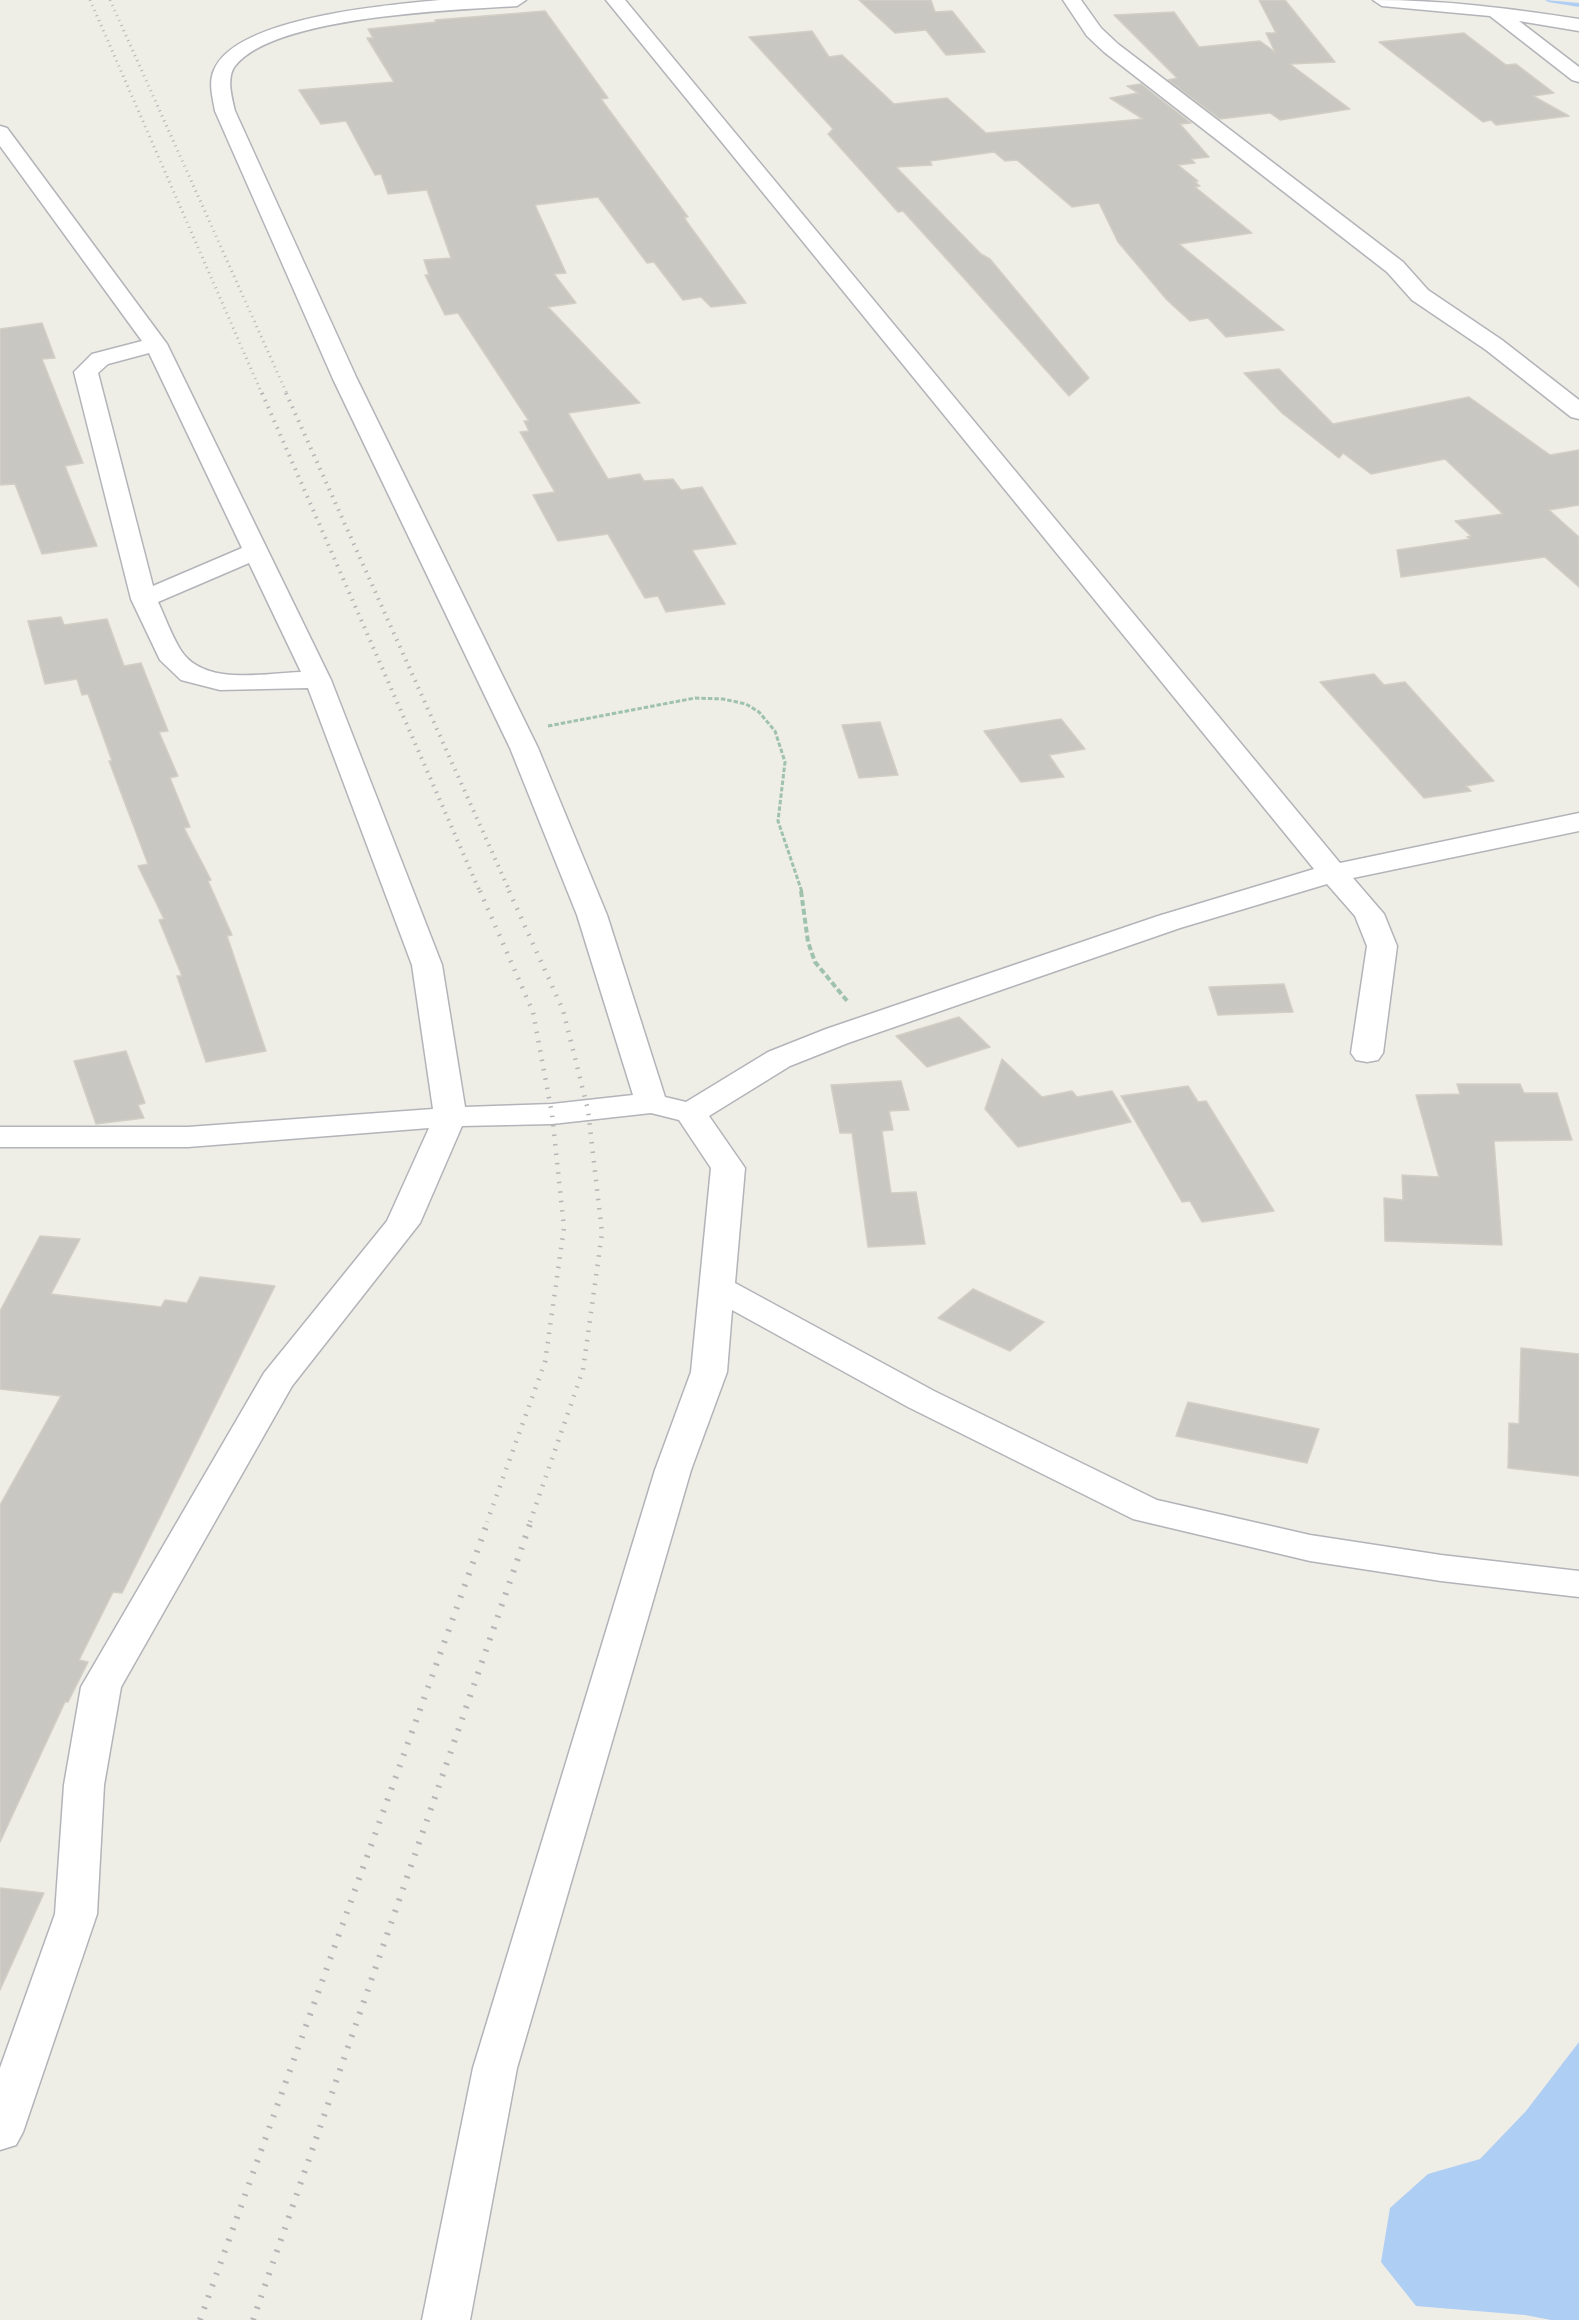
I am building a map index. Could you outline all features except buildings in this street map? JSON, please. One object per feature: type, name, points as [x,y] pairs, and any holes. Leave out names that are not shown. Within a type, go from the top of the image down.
[{"type":"street","points":[[517,0],[378,12],[268,35],[244,46],[227,63],[219,82],[225,111],[345,379],[516,733],[592,915],[651,1103]]},
{"type":"street","points":[[615,0],[1369,914],[1382,946],[1367,1053]]},
{"type":"street","points":[[1072,0],[1094,32],[1111,48],[1395,267],[1420,295],[1494,345],[1579,412]]},
{"type":"street","points":[[1382,0],[1494,11],[1579,25]]},
{"type":"street","points":[[1494,11],[1579,76]]},
{"type":"street","points":[[0,132],[156,344],[318,680],[427,965],[450,1117],[404,1223],[277,1381],[101,1687],[84,1785],[76,1914],[0,2132]]},
{"type":"street","points":[[156,344],[100,359],[86,372],[144,599],[169,654],[191,674],[220,682],[318,680]]},
{"type":"street","points":[[144,599],[256,551]]},
{"type":"street","points":[[691,1113],[779,1059],[869,1025],[1169,922],[1333,873],[1579,822]]},
{"type":"street","points":[[0,1137],[188,1137],[450,1117],[552,1114],[651,1103],[691,1113],[728,1168],[709,1372],[673,1470],[495,2068],[446,2320]]},
{"type":"street","points":[[718,1288],[921,1399],[1146,1510],[1310,1548],[1441,1568],[1579,1584]]},
{"type":"path","points":[[516,733],[695,698],[723,699],[746,704],[759,712],[775,730],[785,762],[778,821],[804,899],[812,952],[825,976],[869,1025]]},
{"type":"water","points":[[1579,2042],[1579,2320],[1551,2320],[1525,2315],[1416,2306],[1381,2262],[1390,2208],[1428,2174],[1480,2159],[1526,2111]]},
{"type":"waterway","points":[[1548,0],[1579,5]]},
{"type":"railway","points":[[90,0],[262,394]]},
{"type":"railway","points":[[110,0],[287,394]]},
{"type":"railway","points":[[262,393],[480,892]]},
{"type":"railway","points":[[286,393],[510,892]]},
{"type":"railway","points":[[480,891],[533,1012],[552,1114],[564,1228],[545,1362],[487,1522]]},
{"type":"railway","points":[[509,891],[563,1010],[588,1110],[602,1233],[583,1370],[530,1522]]},
{"type":"railway","points":[[200,2320],[488,1521]]},
{"type":"railway","points":[[253,2320],[531,1521]]}]
